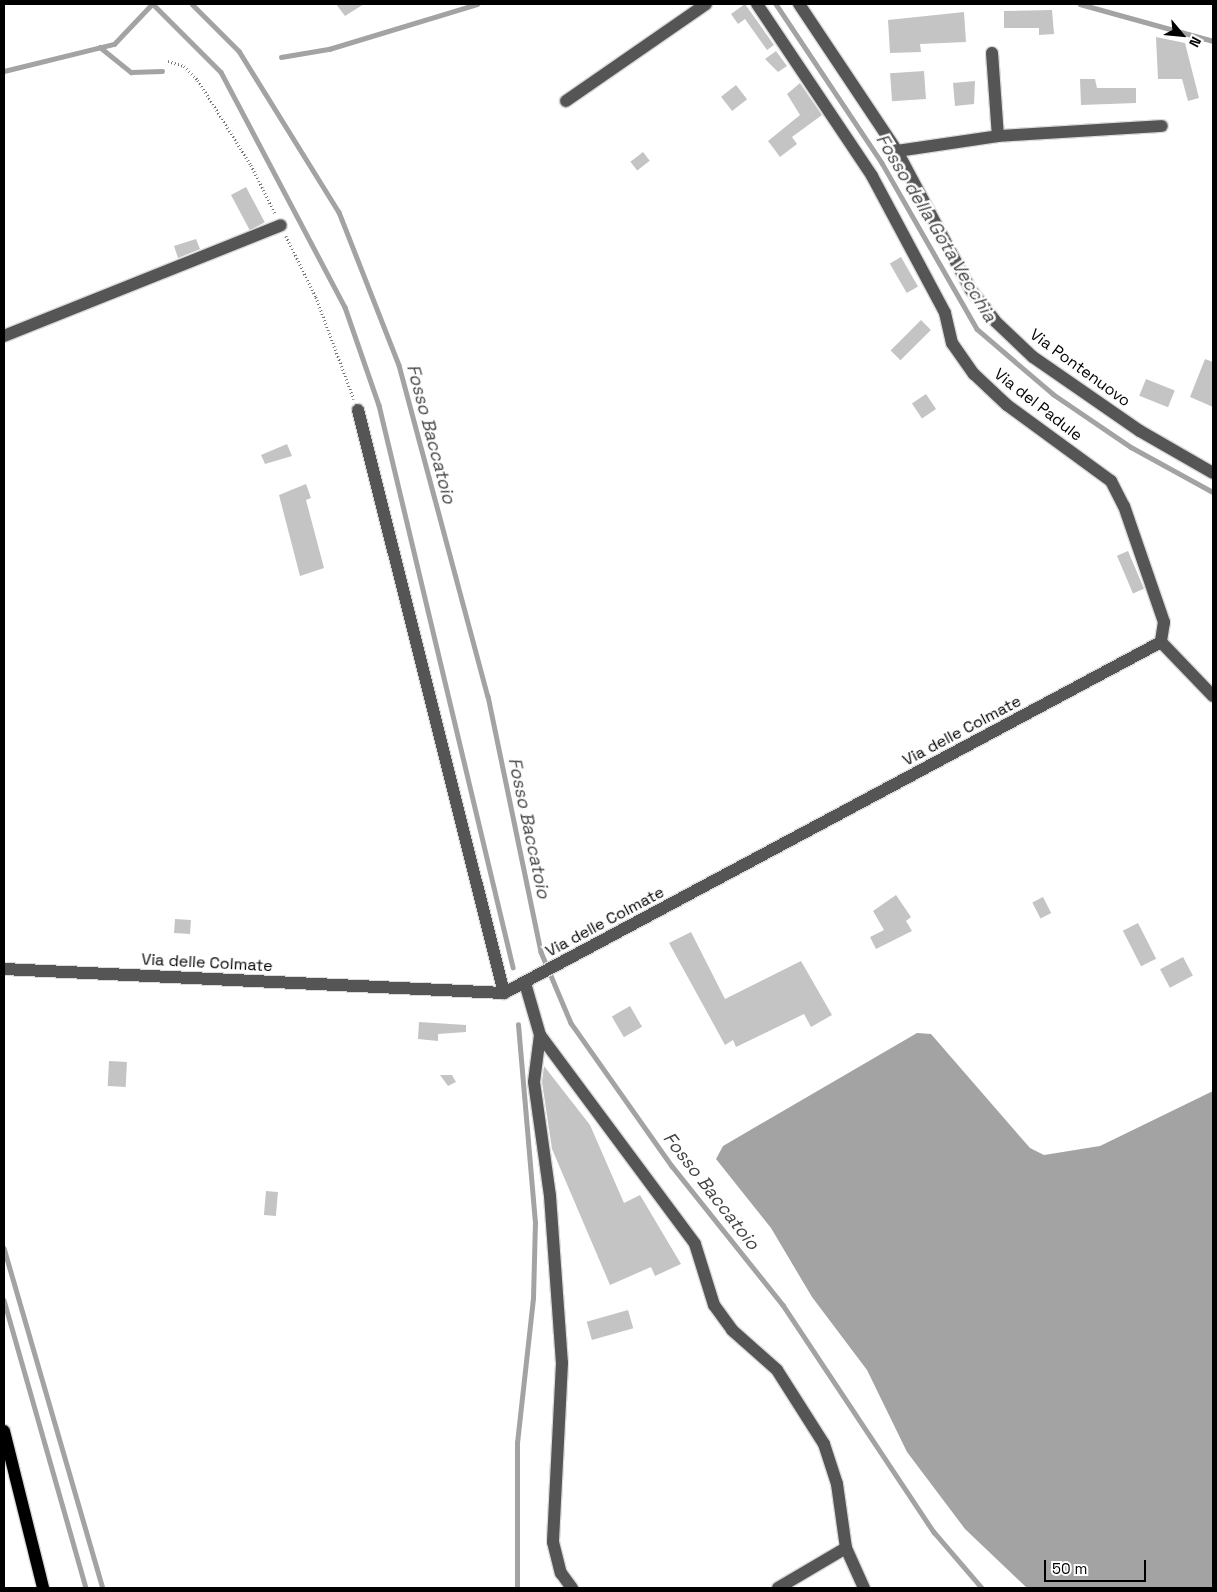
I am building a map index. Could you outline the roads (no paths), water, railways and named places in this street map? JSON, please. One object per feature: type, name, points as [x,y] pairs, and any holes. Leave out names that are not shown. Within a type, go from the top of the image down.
[{"type":"main road","points":[[4,1431],[43,1588]]},
{"type":"street","points":[[566,101],[706,4]]},
{"type":"street","name":"Via del Padule","points":[[757,4],[872,176],[945,314],[952,343],[974,374],[1007,405],[1110,481],[1124,506],[1164,622],[1161,642]]},
{"type":"street","name":"Via Pontenuovo","points":[[799,4],[896,151],[971,290],[995,320],[1040,362],[1140,431],[1213,474]]},
{"type":"street","points":[[992,53],[998,136]]},
{"type":"street","points":[[896,151],[998,136],[1162,126]]},
{"type":"street","points":[[4,336],[281,226]]},
{"type":"street","points":[[358,410],[504,993]]},
{"type":"street","points":[[1161,642],[1213,696]]},
{"type":"street","name":"Via delle Colmate","points":[[4,969],[504,993],[563,964],[1161,642]]},
{"type":"street","points":[[524,982],[540,1035],[695,1244],[714,1305],[732,1330],[777,1370],[824,1444],[837,1484],[846,1548],[864,1588]]},
{"type":"street","points":[[540,1035],[534,1082],[550,1196],[562,1363],[553,1542],[561,1573],[572,1588]]},
{"type":"street","points":[[778,1588],[846,1548]]},
{"type":"waterway","points":[[4,71],[114,44],[152,4]]},
{"type":"waterway","points":[[153,4],[221,72],[345,307],[379,405],[513,967]]},
{"type":"waterway","name":"Fosso Baccatoio","points":[[192,4],[239,51],[339,212],[399,365],[488,696],[541,952],[571,1023],[672,1166],[783,1305],[934,1532],[982,1588]]},
{"type":"waterway","points":[[281,57],[329,49],[477,4]]},
{"type":"waterway","name":"Fosso della Gota Vecchia","points":[[776,4],[882,163],[977,329],[1053,394],[1131,447],[1213,492]]},
{"type":"waterway","points":[[1080,4],[1213,41]]},
{"type":"waterway","points":[[100,47],[131,72],[162,71]]},
{"type":"waterway","points":[[517,1588],[517,1443],[533,1298],[535,1223],[518,1025]]},
{"type":"waterway","points":[[4,1248],[103,1588]]},
{"type":"waterway","points":[[4,1300],[86,1588]]}]
